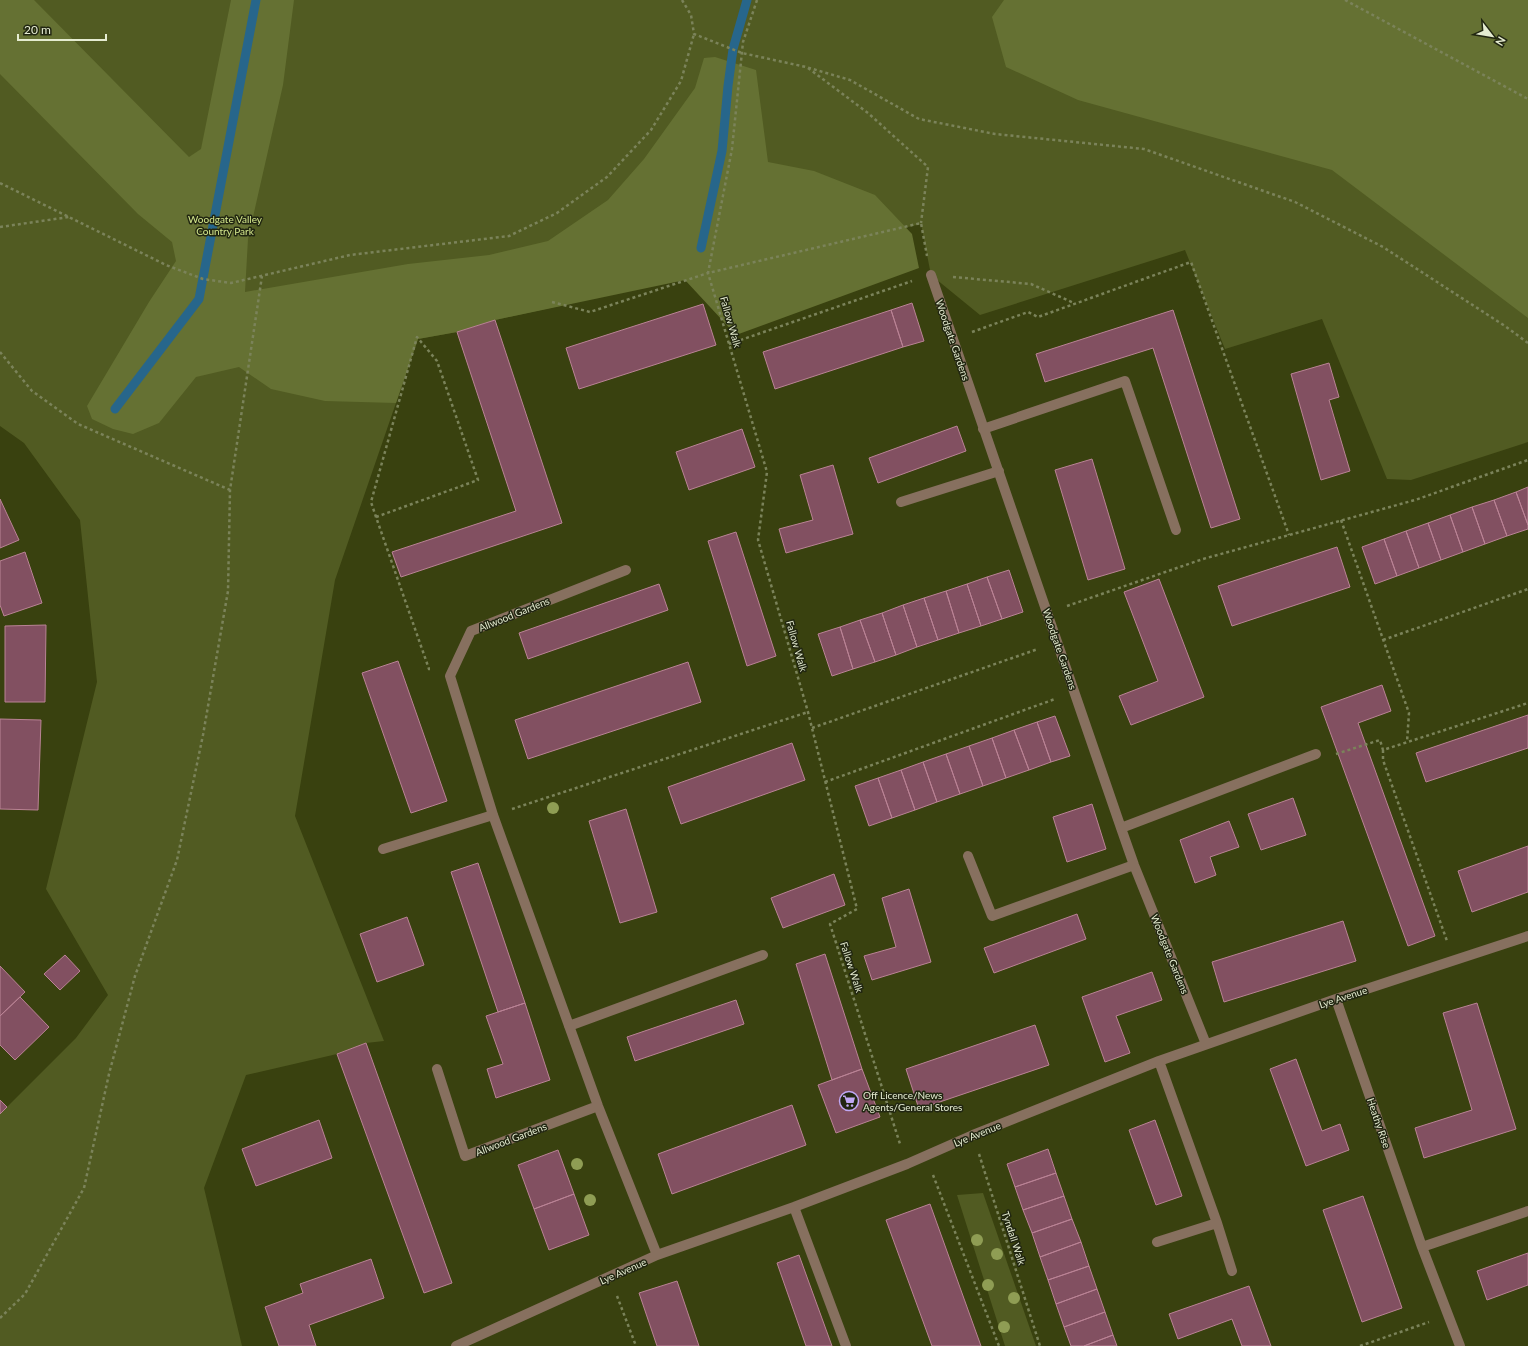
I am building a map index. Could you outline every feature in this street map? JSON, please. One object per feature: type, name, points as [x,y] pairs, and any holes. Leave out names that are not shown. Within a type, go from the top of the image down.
[{"type":"street","name":"Woodgate Gardens","points":[[931,274],[1134,865],[1206,1044]]},
{"type":"street","points":[[983,429],[1125,381],[1176,530]]},
{"type":"street","points":[[901,502],[998,471]]},
{"type":"street","name":"Allwood Gardens","points":[[450,676],[471,631],[626,570]]},
{"type":"street","points":[[450,676],[493,815],[598,1106],[657,1255]]},
{"type":"street","points":[[1121,828],[1316,754]]},
{"type":"street","points":[[383,849],[493,815]]},
{"type":"street","points":[[968,856],[992,916],[1134,865]]},
{"type":"street","name":"Lye Avenue","points":[[456,1346],[657,1255],[794,1207],[907,1164],[972,1135],[1159,1061],[1336,999],[1528,936]]},
{"type":"street","points":[[569,1026],[762,955]]},
{"type":"street","name":"Heathy Rise","points":[[1336,999],[1422,1247],[1460,1346]]},
{"type":"street","points":[[1159,1061],[1217,1223],[1232,1271]]},
{"type":"street","name":"Allwood Gardens","points":[[437,1069],[465,1156],[598,1106]]},
{"type":"street","points":[[794,1207],[846,1346]]},
{"type":"street","points":[[1422,1247],[1528,1211]]},
{"type":"street","points":[[1157,1242],[1217,1223]]},
{"type":"path","points":[[0,183],[166,265],[203,280],[231,283],[350,255],[509,236],[557,213],[607,176],[651,130],[680,81],[694,34],[692,15],[682,0]]},
{"type":"path","points":[[708,273],[732,150],[742,53],[757,0]]},
{"type":"path","points":[[1345,0],[1528,99]]},
{"type":"path","points":[[694,34],[742,53],[806,67],[850,80],[919,120],[996,134],[1144,150],[1295,202],[1383,247],[1505,326],[1528,343]]},
{"type":"path","points":[[806,67],[868,113],[928,167],[921,224],[931,274]]},
{"type":"path","points":[[0,227],[69,217]]},
{"type":"path","points":[[552,302],[590,312],[708,273],[921,224]]},
{"type":"path","points":[[953,339],[1028,312],[1038,317],[1191,262],[1289,535]]},
{"type":"path","name":"Fallow Walk","points":[[708,273],[767,472],[758,540],[808,712],[858,909],[830,924],[907,1164]]},
{"type":"path","points":[[729,344],[931,274],[1031,284],[1075,303]]},
{"type":"path","points":[[0,1318],[25,1294],[84,1188],[109,1074],[135,976],[178,860],[203,734],[228,591],[230,490],[262,276]]},
{"type":"path","points":[[376,518],[478,480],[437,361],[417,337],[371,502],[376,518],[429,669],[450,676]]},
{"type":"path","points":[[0,352],[32,392],[78,424],[230,490]]},
{"type":"path","points":[[1047,613],[1203,559],[1415,500],[1528,460]]},
{"type":"path","points":[[1341,520],[1409,713],[1407,742]]},
{"type":"path","points":[[1383,640],[1528,589]]},
{"type":"path","points":[[812,728],[1057,642]]},
{"type":"path","points":[[825,782],[1074,692]]},
{"type":"path","points":[[1383,750],[1528,703]]},
{"type":"path","points":[[493,815],[808,712]]},
{"type":"path","points":[[1316,754],[1335,755],[1380,740],[1383,750],[1383,760],[1454,961]]},
{"type":"path","name":"Tyndall Walk","points":[[972,1135],[1040,1346]]},
{"type":"path","points":[[926,1155],[999,1346]]},
{"type":"path","points":[[609,1276],[636,1346]]},
{"type":"path","points":[[1360,1346],[1448,1316]]},
{"type":"green space","name":"Woodgate Valley Country Park","points":[[0,0],[1418,0],[1528,65],[1528,442],[1411,480],[1387,479],[1322,319],[1225,349],[1185,250],[980,315],[931,275],[921,224],[495,320],[457,332],[418,339],[335,580],[295,816],[384,1041],[366,1043],[337,1054],[246,1075],[204,1188],[242,1346],[0,1346],[0,1114],[76,1038],[108,995],[46,889],[97,682],[80,520],[24,443],[0,426]]},
{"type":"green space","points":[[0,0],[34,0],[189,157],[201,149],[231,0],[294,0],[283,85],[248,239],[245,292],[408,264],[489,255],[548,241],[608,200],[644,159],[695,88],[704,58],[715,57],[756,70],[768,162],[814,171],[875,195],[912,234],[919,268],[736,335],[685,280],[495,320],[457,332],[418,339],[396,403],[325,401],[271,389],[239,367],[196,377],[159,423],[133,434],[113,429],[92,419],[87,406],[149,302],[176,261],[172,242],[138,214],[0,74]]},
{"type":"green space","points":[[1004,0],[1528,0],[1528,318],[1332,170],[1078,100],[1006,67],[992,17]]},
{"type":"green space","points":[[983,1193],[1036,1346],[1005,1346],[957,1195]]},
{"type":"building","points":[[912,303],[924,341],[903,347],[891,310]]},
{"type":"building","points":[[703,304],[716,345],[579,389],[566,348]]},
{"type":"building","points":[[891,310],[903,347],[775,389],[763,352]]},
{"type":"building","points":[[1173,310],[1240,519],[1211,528],[1153,348],[1045,382],[1036,354]]},
{"type":"building","points":[[495,320],[562,523],[401,577],[392,552],[516,511],[457,332]]},
{"type":"building","points":[[1329,363],[1339,397],[1329,400],[1350,471],[1321,480],[1291,374]]},
{"type":"building","points":[[957,426],[966,451],[878,483],[869,458]]},
{"type":"building","points":[[742,429],[755,467],[689,490],[676,452]]},
{"type":"building","points":[[1092,459],[1125,569],[1088,580],[1055,470]]},
{"type":"building","points":[[833,465],[853,534],[786,553],[779,529],[813,520],[800,475]]},
{"type":"building","points":[[1528,487],[1528,525],[1516,492]]},
{"type":"building","points":[[1516,492],[1528,525],[1528,529],[1507,536],[1494,500]]},
{"type":"building","points":[[0,499],[19,540],[0,548]]},
{"type":"building","points":[[1494,500],[1507,536],[1485,544],[1472,507]]},
{"type":"building","points":[[1472,507],[1485,544],[1463,552],[1450,515]]},
{"type":"building","points":[[1450,515],[1463,552],[1441,560],[1428,523]]},
{"type":"building","points":[[1428,523],[1441,560],[1419,568],[1406,531]]},
{"type":"building","points":[[1406,531],[1419,568],[1397,576],[1384,539]]},
{"type":"building","points":[[736,532],[776,656],[747,666],[708,541]]},
{"type":"building","points":[[1384,539],[1397,576],[1375,584],[1362,547]]},
{"type":"building","points":[[1337,547],[1350,587],[1232,626],[1218,586]]},
{"type":"building","points":[[25,552],[42,603],[4,616],[0,605],[0,561]]},
{"type":"building","points":[[1009,570],[1023,612],[1002,619],[987,577]]},
{"type":"building","points":[[987,577],[1002,619],[981,626],[967,584]]},
{"type":"building","points":[[1159,579],[1204,697],[1131,725],[1119,696],[1158,681],[1124,592]]},
{"type":"building","points":[[659,584],[668,610],[528,659],[519,633]]},
{"type":"building","points":[[967,584],[981,626],[959,633],[946,591]]},
{"type":"building","points":[[946,591],[959,633],[938,640],[924,598]]},
{"type":"building","points":[[924,598],[938,640],[917,647],[903,605]]},
{"type":"building","points":[[903,605],[917,647],[896,655],[882,613]]},
{"type":"building","points":[[882,613],[896,655],[875,662],[860,620]]},
{"type":"building","points":[[860,620],[875,662],[853,669],[840,627]]},
{"type":"building","points":[[46,625],[45,702],[5,702],[5,626]]},
{"type":"building","points":[[840,627],[853,669],[832,676],[818,634]]},
{"type":"building","points":[[398,661],[447,801],[411,813],[362,673]]},
{"type":"building","points":[[688,662],[701,702],[528,759],[515,720]]},
{"type":"building","points":[[1382,685],[1391,711],[1358,723],[1435,936],[1408,946],[1321,707]]},
{"type":"building","points":[[1528,715],[1528,748],[1426,782],[1416,753]]},
{"type":"building","points":[[1055,716],[1070,756],[1051,762],[1037,722]]},
{"type":"building","points":[[0,719],[41,720],[38,810],[0,809]]},
{"type":"building","points":[[1037,722],[1051,762],[1029,770],[1014,730]]},
{"type":"building","points":[[1014,730],[1029,770],[1006,778],[992,738]]},
{"type":"building","points":[[992,738],[1006,778],[983,786],[969,746]]},
{"type":"building","points":[[792,743],[805,780],[681,824],[668,787]]},
{"type":"building","points":[[969,746],[983,786],[960,794],[946,754]]},
{"type":"building","points":[[946,754],[960,794],[937,802],[923,762]]},
{"type":"building","points":[[923,762],[937,802],[915,810],[901,770]]},
{"type":"building","points":[[901,770],[915,810],[892,818],[878,778]]},
{"type":"building","points":[[878,778],[892,818],[869,826],[855,786]]},
{"type":"building","points":[[1293,798],[1306,835],[1261,850],[1248,814]]},
{"type":"building","points":[[1092,804],[1106,849],[1067,862],[1053,817]]},
{"type":"building","points":[[626,809],[657,912],[620,923],[589,821]]},
{"type":"building","points":[[1229,821],[1239,847],[1210,857],[1216,875],[1195,883],[1180,840]]},
{"type":"building","points":[[1528,846],[1528,892],[1472,912],[1458,871]]},
{"type":"building","points":[[478,863],[525,1003],[498,1012],[451,872]]},
{"type":"building","points":[[834,874],[845,905],[783,928],[771,898]]},
{"type":"building","points":[[909,889],[931,962],[872,980],[864,956],[896,947],[882,898]]},
{"type":"building","points":[[1077,914],[1086,939],[994,973],[984,948]]},
{"type":"building","points":[[407,917],[424,965],[377,982],[360,934]]},
{"type":"building","points":[[1343,921],[1356,961],[1224,1002],[1212,962]]},
{"type":"building","points":[[825,954],[862,1069],[832,1080],[796,964]]},
{"type":"building","points":[[65,955],[80,971],[60,990],[44,974]]},
{"type":"building","points":[[0,966],[25,992],[0,1016]]},
{"type":"building","points":[[1152,972],[1162,1000],[1116,1016],[1130,1053],[1105,1062],[1082,997]]},
{"type":"building","points":[[20,997],[49,1027],[15,1060],[0,1045],[0,1016]]},
{"type":"building","points":[[736,1000],[744,1024],[635,1061],[627,1037]]},
{"type":"building","points":[[525,1003],[550,1080],[496,1098],[487,1069],[503,1064],[486,1016]]},
{"type":"building","points":[[1477,1003],[1516,1129],[1424,1158],[1415,1128],[1472,1110],[1443,1013]]},
{"type":"building","points":[[1035,1025],[1049,1065],[919,1109],[906,1069]]},
{"type":"building","points":[[366,1043],[452,1283],[424,1293],[337,1054]]},
{"type":"building","points":[[1296,1059],[1322,1131],[1340,1124],[1349,1150],[1306,1166],[1270,1069]]},
{"type":"building","name":"Off Licence/News Agents/General Stores","points":[[862,1069],[880,1117],[836,1133],[818,1085]]},
{"type":"building","points":[[0,1100],[7,1107],[0,1114]]},
{"type":"building","points":[[792,1105],[806,1145],[672,1194],[658,1154]]},
{"type":"building","points":[[319,1120],[332,1158],[256,1186],[242,1149]]},
{"type":"building","points":[[1155,1120],[1182,1196],[1156,1205],[1129,1130]]},
{"type":"building","points":[[1048,1149],[1056,1173],[1015,1187],[1007,1164]]},
{"type":"building","points":[[558,1150],[574,1194],[534,1209],[518,1165]]},
{"type":"building","points":[[1056,1173],[1064,1196],[1023,1210],[1015,1187]]},
{"type":"building","points":[[574,1194],[589,1235],[549,1250],[534,1209]]},
{"type":"building","points":[[1064,1196],[1072,1219],[1032,1233],[1023,1210]]},
{"type":"building","points":[[1363,1196],[1402,1308],[1362,1322],[1323,1210]]},
{"type":"building","points":[[930,1204],[981,1346],[932,1346],[886,1220]]},
{"type":"building","points":[[1072,1219],[1081,1242],[1040,1257],[1032,1233]]},
{"type":"building","points":[[1081,1242],[1089,1266],[1048,1280],[1040,1257]]},
{"type":"building","points":[[1528,1253],[1528,1285],[1487,1300],[1477,1271]]},
{"type":"building","points":[[799,1255],[832,1346],[806,1346],[777,1263]]},
{"type":"building","points":[[371,1259],[384,1298],[309,1325],[316,1346],[279,1346],[265,1307],[303,1293],[300,1284]]},
{"type":"building","points":[[1089,1266],[1097,1289],[1056,1304],[1048,1280]]},
{"type":"building","points":[[677,1281],[699,1346],[657,1346],[639,1293]]},
{"type":"building","points":[[1249,1286],[1271,1346],[1242,1346],[1232,1319],[1178,1339],[1169,1314]]},
{"type":"building","points":[[1097,1289],[1105,1312],[1064,1327],[1056,1304]]},
{"type":"building","points":[[1105,1312],[1113,1335],[1084,1346],[1071,1346],[1064,1327]]},
{"type":"building","points":[[1113,1335],[1117,1346],[1084,1346]]},
{"type":"waterway","points":[[115,409],[199,299],[256,0]]},
{"type":"waterway","points":[[701,248],[722,151],[733,49],[747,0]]},
{"type":"place","name":"Off Licence/News Agents/General Stores","points":[[849,1101]]}]
